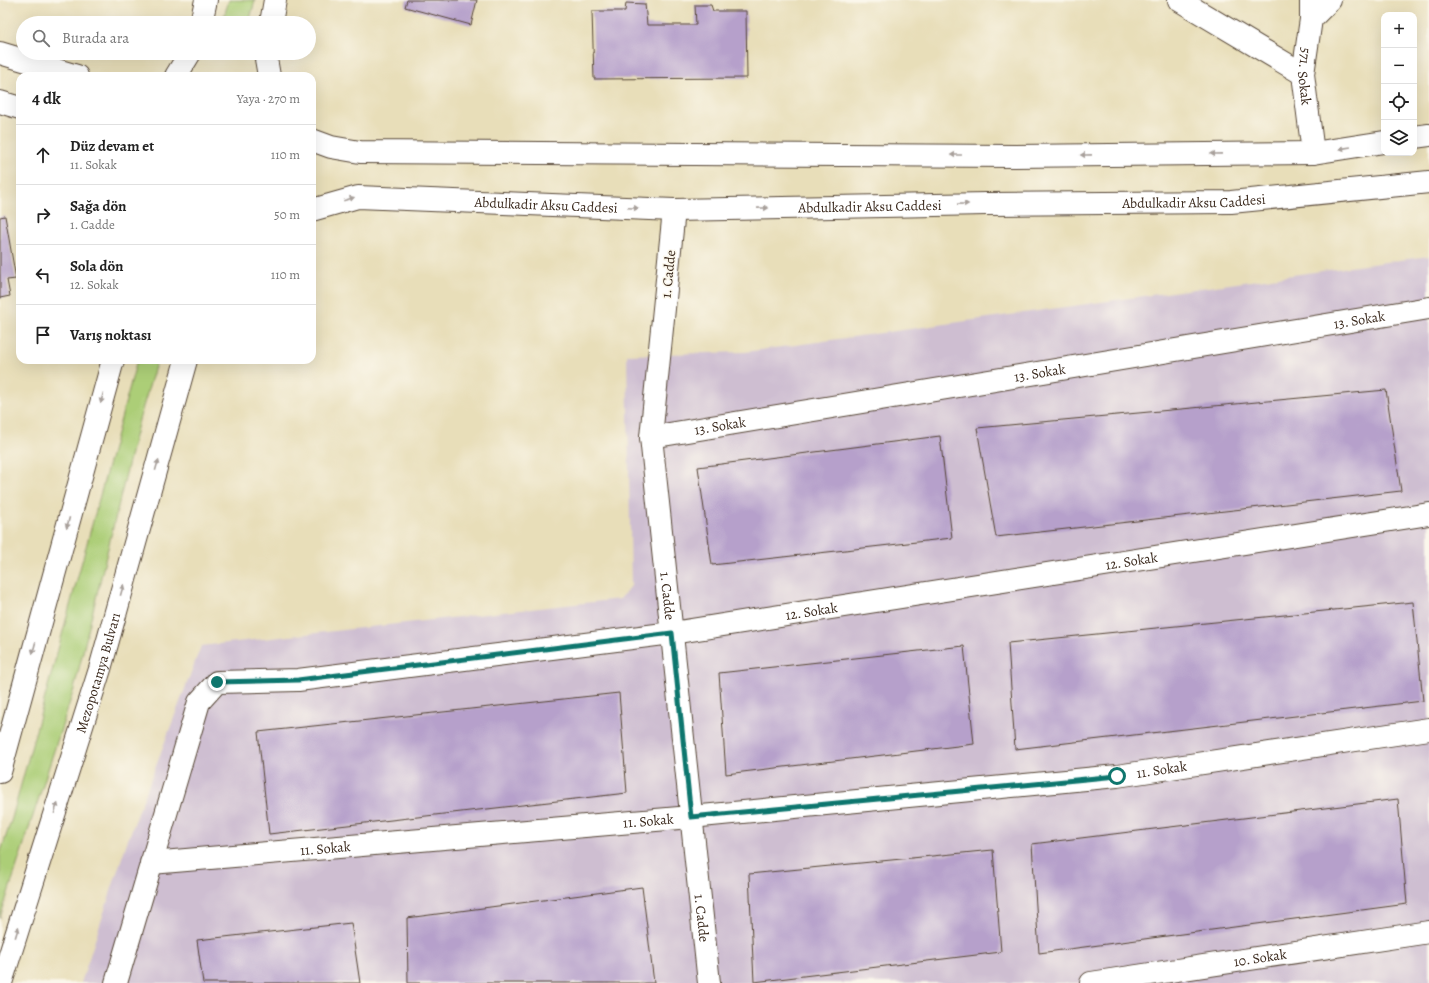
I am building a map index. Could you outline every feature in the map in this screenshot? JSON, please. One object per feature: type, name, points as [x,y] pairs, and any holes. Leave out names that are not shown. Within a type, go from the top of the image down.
[{"type":"main road","points":[[203,16],[206,0]]},
{"type":"main road","points":[[272,16],[275,0]]},
{"type":"main road","points":[[1179,0],[1304,74]]},
{"type":"main road","points":[[1311,10],[1330,0]]},
{"type":"main road","name":"571. Sokak","points":[[1311,10],[1304,74],[1313,152]]},
{"type":"main road","points":[[0,53],[16,58]]},
{"type":"main road","points":[[23,60],[64,72]]},
{"type":"main road","points":[[178,72],[186,60]]},
{"type":"main road","points":[[266,60],[268,72]]},
{"type":"main road","points":[[0,102],[16,107]]},
{"type":"main road","points":[[1417,137],[1429,135]]},
{"type":"main road","points":[[316,142],[330,147],[360,152],[1015,156],[1313,152],[1381,142]]},
{"type":"main road","name":"Abdulkadir Aksu Caddesi","points":[[316,209],[358,197],[674,210],[986,204],[1231,202],[1429,182]]},
{"type":"main road","points":[[1396,185],[1429,194]]},
{"type":"main road","name":"1. Cadde","points":[[674,210],[651,437],[709,983]]},
{"type":"main road","name":"13. Sokak","points":[[651,437],[1429,308]]},
{"type":"main road","points":[[0,772],[112,364]]},
{"type":"main road","name":"Mezopotamya Bulvarı","points":[[1,983],[100,669],[185,364]]},
{"type":"main road","name":"12. Sokak","points":[[151,863],[199,702],[217,682],[298,680],[672,633],[1429,514]]},
{"type":"main road","name":"11. Sokak","points":[[151,863],[691,817],[1117,776],[1429,729]]},
{"type":"main road","points":[[116,983],[151,863]]},
{"type":"main road","name":"10. Sokak","points":[[1090,983],[1429,932]]},
{"type":"shaded area","points":[[1429,256],[1429,983],[81,983],[126,845],[201,646],[620,599],[631,586],[627,355],[745,352]]},
{"type":"green space","points":[[229,0],[255,0],[251,16],[224,16]]},
{"type":"green space","points":[[136,364],[156,364],[139,420],[74,689],[0,918],[0,854],[12,818]]},
{"type":"building","points":[[407,0],[477,0],[471,25],[405,7]]},
{"type":"building","points":[[626,3],[645,4],[647,25],[696,25],[695,5],[711,5],[713,11],[746,11],[747,78],[594,79],[592,11],[625,11]]},
{"type":"building","points":[[5,216],[16,279],[7,280],[10,296],[0,298],[0,217]]},
{"type":"building","points":[[1386,390],[1401,491],[996,537],[977,428]]},
{"type":"building","points":[[940,436],[952,538],[712,565],[698,467]]},
{"type":"building","points":[[1413,602],[1423,701],[1015,749],[1008,643]]},
{"type":"building","points":[[964,646],[974,744],[726,774],[719,673]]},
{"type":"building","points":[[619,693],[627,793],[269,834],[258,732]]},
{"type":"building","points":[[1398,799],[1407,904],[1039,953],[1032,844]]},
{"type":"building","points":[[993,850],[1001,952],[754,982],[749,874]]},
{"type":"building","points":[[642,887],[654,983],[408,983],[407,918]]},
{"type":"building","points":[[351,923],[360,983],[203,983],[197,940]]},
{"type":"route","points":[[217,682],[298,680],[672,633],[691,817],[1117,776]]}]
